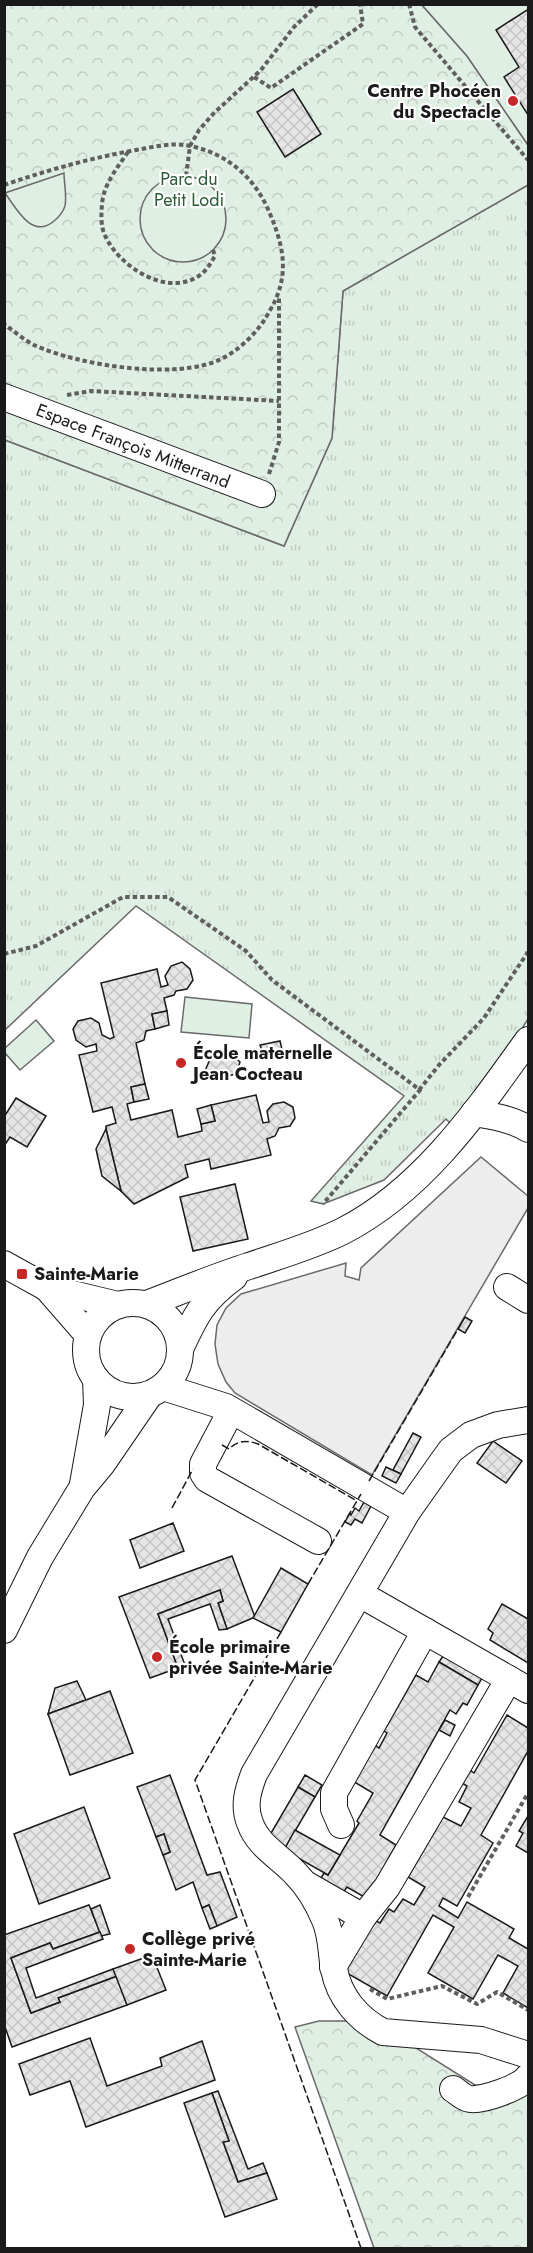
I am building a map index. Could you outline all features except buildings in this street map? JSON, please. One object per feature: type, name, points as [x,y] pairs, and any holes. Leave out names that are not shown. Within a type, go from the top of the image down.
[{"type":"street","name":"Espace François Mitterrand","points":[[4,397],[262,494]]},
{"type":"street","points":[[147,1304],[307,1247],[344,1230],[374,1212],[411,1181],[449,1143],[528,1040]]},
{"type":"street","points":[[498,1082],[524,1126]]},
{"type":"street","points":[[474,1113],[524,1126]]},
{"type":"street","points":[[4,1264],[47,1288],[118,1305]]},
{"type":"street","points":[[4,1630],[40,1557],[82,1488],[157,1390],[173,1376],[195,1315],[213,1293],[249,1266]]},
{"type":"street","points":[[507,1287],[528,1300]]},
{"type":"street","points":[[47,1288],[88,1335]]},
{"type":"street","points":[[229,1409],[180,1354],[178,1332],[170,1319],[160,1310],[147,1304],[132,1302],[105,1311],[95,1322],[88,1335],[86,1350],[89,1366],[96,1379],[107,1389],[121,1396],[136,1397],[157,1390],[229,1409],[407,1512]]},
{"type":"street","points":[[82,1488],[97,1405],[96,1379]]},
{"type":"street","points":[[229,1409],[203,1464],[203,1473],[207,1479],[318,1541]]},
{"type":"street","points":[[528,1420],[512,1421],[484,1429],[460,1442],[443,1461],[407,1512],[254,1774],[246,1806],[255,1835],[262,1845],[286,1864],[304,1883],[325,1920],[331,1937],[336,1979],[351,2006],[369,2025],[383,2032],[481,2040],[528,2055]]},
{"type":"street","points":[[333,1967],[363,1917],[387,1887],[519,1685],[360,1594]]},
{"type":"street","points":[[340,1825],[334,1809],[334,1793],[425,1631]]},
{"type":"street","points":[[304,1883],[363,1917]]},
{"type":"street","points":[[453,2089],[472,2099],[505,2102],[528,2077]]},
{"type":"path","points":[[186,176],[190,146],[199,130],[214,113],[254,77],[294,27],[318,4]]},
{"type":"path","points":[[254,77],[271,88],[280,82],[363,24],[360,4]]},
{"type":"path","points":[[410,4],[415,27],[528,160]]},
{"type":"path","points":[[4,185],[62,165],[169,144],[190,146],[223,157],[243,172],[260,193],[279,235],[284,268],[279,296],[279,442],[262,494]]},
{"type":"path","points":[[128,152],[110,178],[101,204],[103,231],[115,252],[125,263],[137,270],[160,281],[179,283],[196,278],[206,270],[215,256],[213,250]]},
{"type":"path","points":[[4,324],[33,345],[66,357],[130,369],[185,369],[220,360],[244,343],[264,321],[279,296]]},
{"type":"path","points":[[52,415],[57,403],[65,396],[79,392],[279,401]]},
{"type":"path","points":[[4,954],[36,946],[123,897],[168,897],[246,951],[272,980],[419,1090]]},
{"type":"path","points":[[323,1204],[419,1090],[484,1018],[528,951]]},
{"type":"path","points":[[468,1897],[528,1794]]},
{"type":"path","points":[[369,1989],[387,1999],[442,1986],[477,2004],[497,1992],[528,2010]]},
{"type":"green space","name":"Parc du Petit Lodi","points":[[4,5],[422,5],[467,56],[528,145],[528,185],[343,291],[332,438],[284,546],[5,440]]},
{"type":"green space","name":"Centre Phocéen du Spectacle","points":[[422,5],[528,5],[528,145],[467,56]]},
{"type":"green space","points":[[64,173],[65,206],[58,218],[46,226],[39,227],[25,220],[5,193]]},
{"type":"green space","points":[[183,176],[207,183],[219,195],[226,219],[219,243],[207,255],[183,262],[159,255],[147,243],[140,219],[147,195],[159,183]]},
{"type":"green space","points":[[528,185],[528,1019],[511,1046],[451,1124],[446,1119],[384,1180],[323,1204],[311,1201],[404,1096],[136,906],[5,1030],[5,440],[284,546],[332,438],[343,291]]},
{"type":"green space","points":[[185,997],[252,1004],[249,1038],[181,1032]]},
{"type":"green space","points":[[36,1020],[54,1041],[20,1070],[5,1053],[5,1048]]},
{"type":"green space","points":[[319,2021],[373,2021],[475,2085],[528,2093],[528,2248],[374,2248],[295,2027]]},
{"type":"shaded area","points":[[481,1157],[528,1196],[528,1208],[372,1475],[235,1393],[226,1382],[218,1364],[215,1344],[217,1325],[226,1308],[241,1294],[346,1263],[345,1276],[359,1280],[361,1268]]},
{"type":"fence","points":[[369,1481],[458,1329]]},
{"type":"fence","points":[[222,1445],[229,1449],[243,1442],[258,1444],[357,1501]]},
{"type":"fence","points":[[172,1508],[193,1469]]},
{"type":"fence","points":[[308,1584],[361,1494]]},
{"type":"fence","points":[[281,1632],[195,1780],[361,2248]]},
{"type":"place","name":"Centre Phocéen du Spectacle","points":[[513,101]]},
{"type":"place","name":"École maternelle Jean Cocteau","points":[[181,1063]]},
{"type":"place","name":"Sainte-Marie","points":[[22,1274]]},
{"type":"place","name":"École primaire privée Sainte-Marie","points":[[157,1657]]},
{"type":"place","name":"Collège privé Sainte-Marie","points":[[130,1949]]}]
